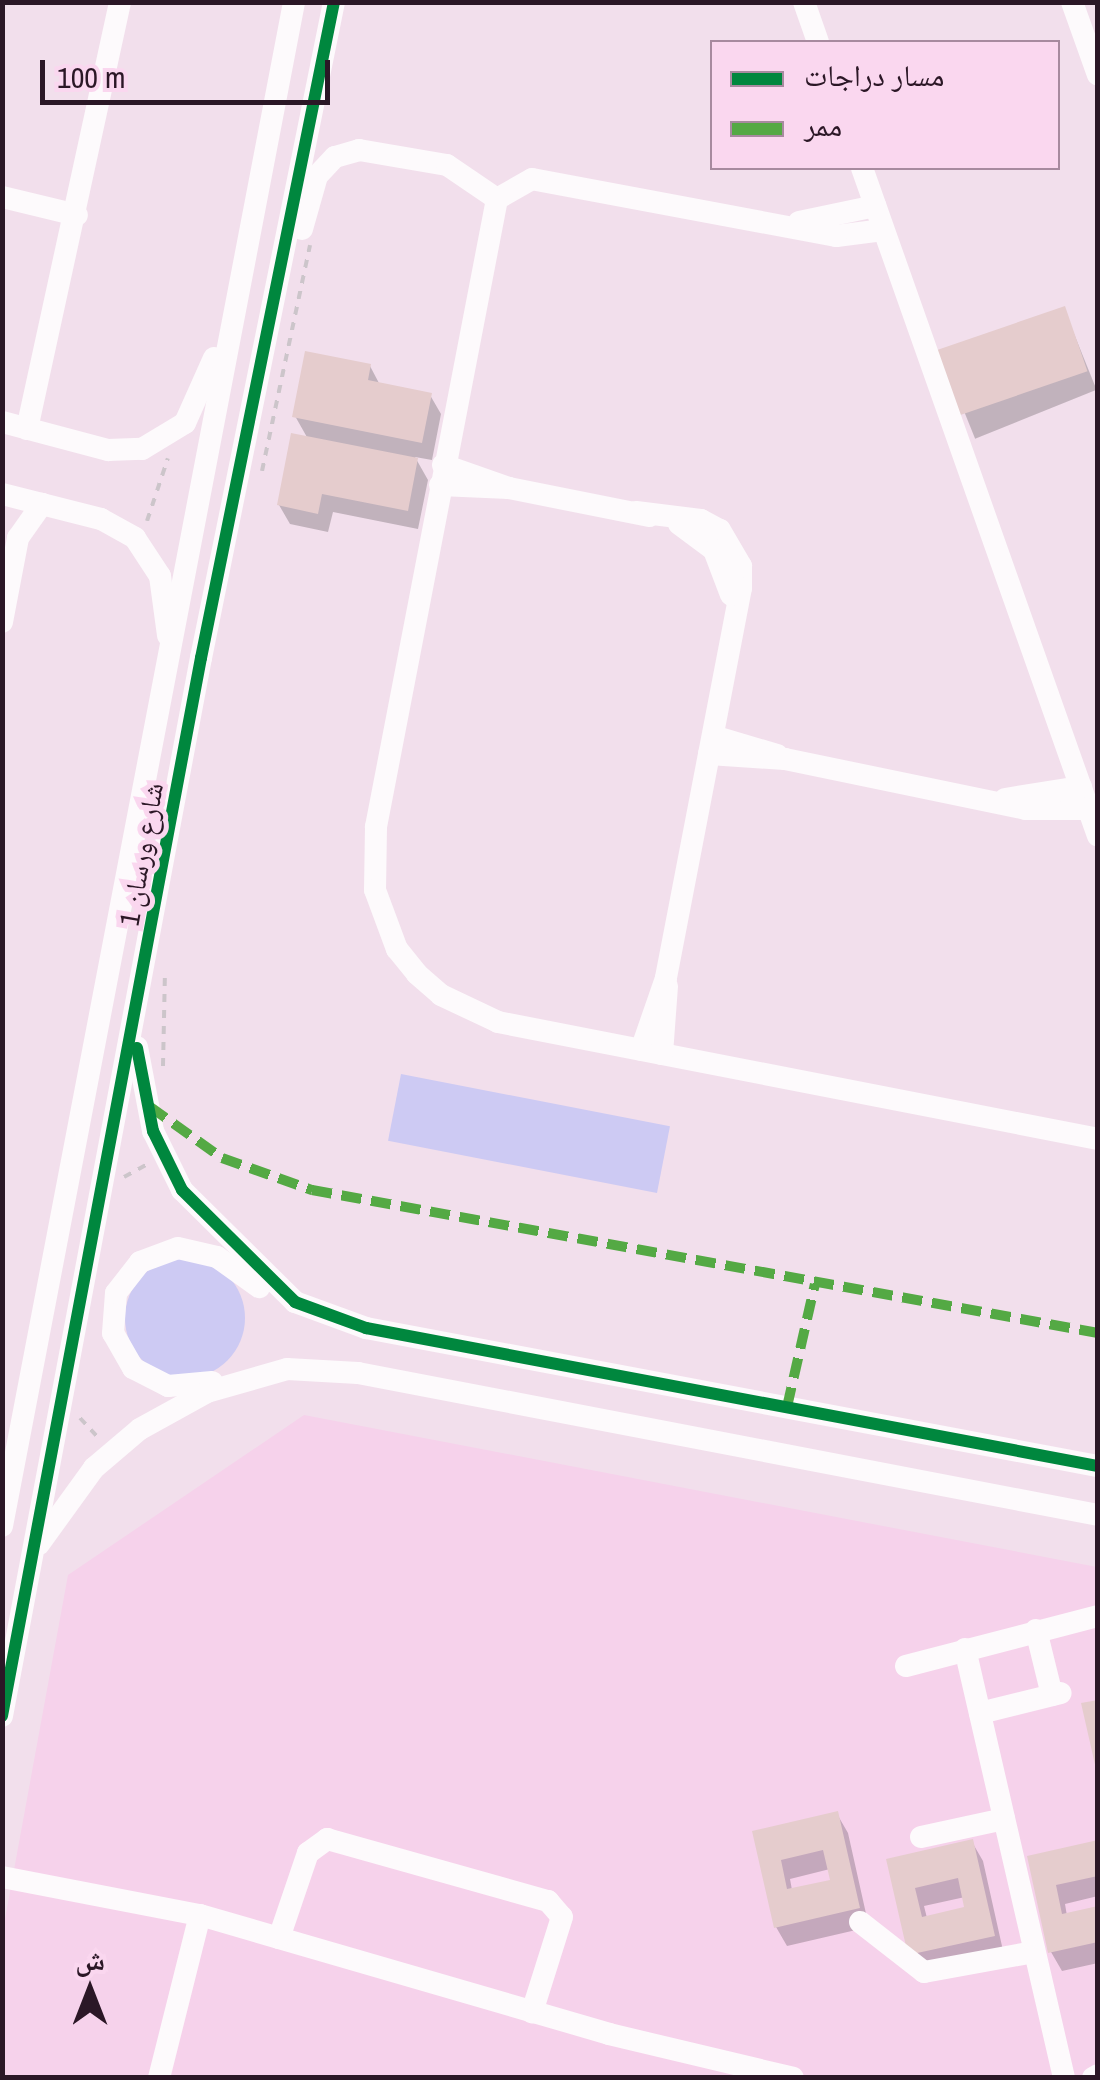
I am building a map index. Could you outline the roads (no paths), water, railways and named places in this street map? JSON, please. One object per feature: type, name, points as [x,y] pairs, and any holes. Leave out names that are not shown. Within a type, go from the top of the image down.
[{"type":"street","points":[[27,429],[77,215],[120,2]]},
{"type":"street","name":"شارع ورسان 1","points":[[2,1526],[172,662],[294,2]]},
{"type":"street","name":"شارع ورسان 1","points":[[2,1716],[334,2]]},
{"type":"street","points":[[804,2],[817,40]]},
{"type":"street","points":[[1072,2],[1098,76]]},
{"type":"street","points":[[277,282],[300,236],[317,176],[346,152],[447,165],[497,199]]},
{"type":"street","points":[[863,170],[1098,836]]},
{"type":"street","points":[[883,230],[836,236],[791,223],[532,178],[497,199],[376,827],[375,890],[384,920],[417,974],[468,1011],[651,1052],[1096,1138]]},
{"type":"street","points":[[2,196],[77,215]]},
{"type":"street","points":[[791,223],[875,206]]},
{"type":"street","points":[[2,422],[125,451],[172,434],[194,409],[240,278]]},
{"type":"street","points":[[442,475],[636,512],[701,520],[726,538],[741,566],[711,745],[651,1052]]},
{"type":"street","points":[[2,494],[114,524],[147,551],[163,590],[172,662]]},
{"type":"street","points":[[2,622],[18,538],[42,504]]},
{"type":"street","points":[[711,745],[996,801],[1085,798]]},
{"type":"street","points":[[136,1016],[145,1103],[170,1171],[204,1217],[295,1302]]},
{"type":"street","points":[[1091,1516],[358,1373],[287,1369],[168,1386],[133,1368],[117,1342],[112,1313],[126,1276],[140,1262],[178,1248],[217,1257],[295,1302],[366,1328],[1098,1466]]},
{"type":"street","points":[[32,1555],[77,1486],[140,1430],[207,1392],[287,1369]]},
{"type":"street","points":[[906,1666],[1098,1616]]},
{"type":"street","points":[[980,1713],[1057,1694],[1036,1630]]},
{"type":"street","points":[[965,1648],[1064,2078]]},
{"type":"street","points":[[921,1836],[1004,1819]]},
{"type":"street","points":[[279,1938],[308,1852],[328,1839],[548,1901],[562,1917],[532,2012]]},
{"type":"street","points":[[2,1877],[200,1915],[532,2012],[792,2078]]},
{"type":"street","points":[[159,2078],[200,1915]]},
{"type":"street","points":[[860,1922],[904,1964],[924,1972],[1034,1952]]}]
